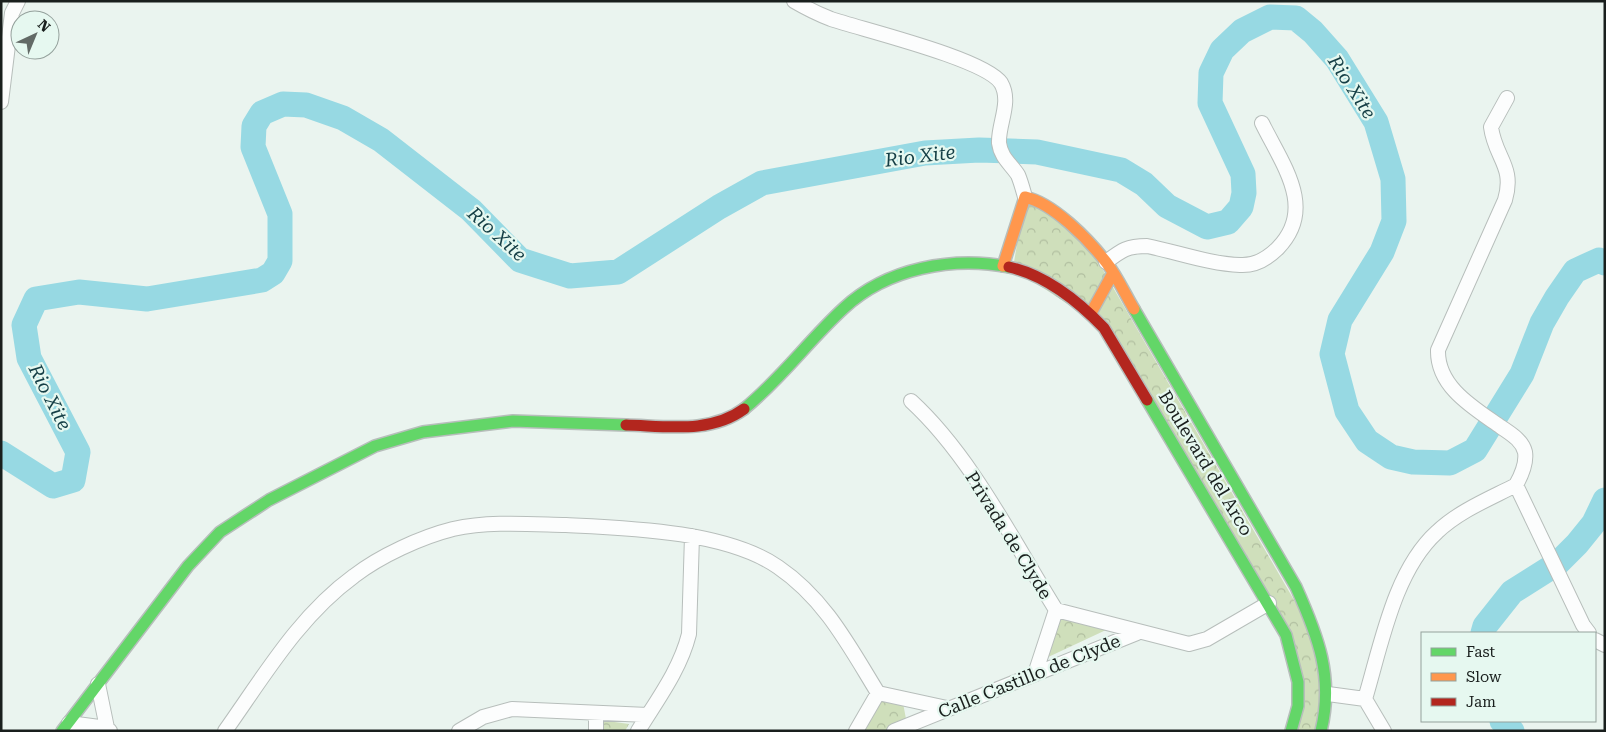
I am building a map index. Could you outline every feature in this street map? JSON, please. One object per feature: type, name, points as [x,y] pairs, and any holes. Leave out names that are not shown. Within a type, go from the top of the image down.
[{"type":"street","points":[[1,102],[12,13],[18,1]]},
{"type":"street","points":[[794,1],[832,19],[930,49],[989,72],[996,77],[1004,92],[1000,149],[1006,161],[1017,175],[1025,197],[1003,266]]},
{"type":"street","points":[[1384,731],[1365,699],[1399,590],[1422,548],[1436,532],[1451,520],[1516,485],[1523,468],[1525,452],[1520,442],[1452,389],[1443,376],[1438,364],[1438,350],[1507,194],[1508,170],[1498,151],[1492,127],[1507,98]]},
{"type":"street","points":[[1091,313],[1109,268],[1128,246],[1147,246],[1243,265],[1265,259],[1275,252],[1287,238],[1296,216],[1296,205],[1293,186],[1262,124]]},
{"type":"street","name":"Boulevard del Arco","points":[[1025,197],[1038,200],[1059,214],[1109,268],[1296,587],[1320,645],[1326,668],[1328,694],[1321,731]]},
{"type":"street","name":"Boulevard del Arco","points":[[66,727],[188,566],[220,532],[268,500],[375,446],[423,432],[513,421],[698,427],[717,423],[742,411],[763,392],[849,303],[882,283],[906,272],[967,263],[1003,266],[1025,272],[1091,313],[1104,328],[1269,603],[1289,642],[1299,678],[1298,698],[1291,731]]},
{"type":"street","name":"Privada de Clyde","points":[[911,401],[939,429],[980,488],[1056,610],[1138,633],[1188,644],[1196,643],[1269,603]]},
{"type":"street","points":[[1516,485],[1545,550],[1588,632]]},
{"type":"street","points":[[225,731],[315,609],[355,574],[420,540],[452,530],[498,522],[599,527],[692,536],[747,552],[776,565],[800,583],[826,610],[878,693],[948,708]]},
{"type":"street","points":[[638,731],[682,659],[686,645],[692,536]]},
{"type":"street","name":"Privada de Clyde","points":[[1035,674],[1056,610]]},
{"type":"street","name":"Calle Castillo de Clyde","points":[[894,731],[1138,633]]},
{"type":"street","points":[[66,727],[108,729],[98,684]]},
{"type":"street","points":[[856,731],[878,693]]},
{"type":"street","points":[[1328,694],[1365,699]]},
{"type":"street","points":[[459,731],[483,717],[512,709],[648,715]]},
{"type":"street","points":[[596,713],[596,731]]},
{"type":"green space","points":[[1025,197],[1085,239],[1320,645],[1321,731],[1291,731],[1294,657],[1104,328],[1013,268]]},
{"type":"green space","points":[[1060,617],[1106,630],[1044,659]]},
{"type":"green space","points":[[878,699],[903,703],[906,719],[885,731],[865,730],[862,725]]},
{"type":"green space","points":[[600,720],[629,724],[625,731],[601,731]]},
{"type":"waterway","name":"Rio Xite","points":[[1,453],[53,486],[73,480],[78,452],[29,358],[24,325],[36,299],[79,292],[147,299],[262,280],[273,273],[280,261],[280,214],[253,147],[254,126],[262,113],[283,104],[306,105],[343,118],[381,140],[471,210],[520,260],[570,276],[618,272],[719,207],[762,183],[925,153],[979,150],[1037,152],[1121,170],[1144,184],[1167,206],[1207,227],[1228,222],[1241,207],[1244,193],[1243,174],[1210,103],[1211,73],[1222,50],[1242,31],[1270,17],[1296,18],[1313,32],[1337,59],[1376,122],[1393,179],[1394,221],[1382,252],[1340,320],[1332,354],[1347,411],[1367,441],[1391,457],[1413,462],[1450,463],[1475,450],[1522,374],[1542,323],[1575,271],[1599,260],[1605,263]]},
{"type":"waterway","name":"Rio Xite","points":[[1483,632],[1485,626],[1512,592],[1558,563],[1577,544],[1594,523],[1605,500]]},
{"type":"waterway","name":"Rio Xite","points":[[1503,722],[1512,731]]},
{"type":"traffic: fast","points":[[744,409],[770,385],[844,308],[861,294],[880,283],[922,268],[944,265],[966,263],[1009,267]]},
{"type":"traffic: fast","points":[[1134,309],[1296,587],[1311,623],[1322,657],[1326,693],[1321,731]]},
{"type":"traffic: fast","points":[[1147,400],[1286,635],[1298,682],[1298,706],[1291,731]]},
{"type":"traffic: fast","points":[[62,731],[188,566],[220,532],[269,500],[375,446],[423,432],[513,421],[626,425]]},
{"type":"traffic: slow","points":[[1003,266],[1025,197],[1047,206],[1090,243],[1110,267],[1134,309]]},
{"type":"traffic: slow","points":[[1091,313],[1113,273]]},
{"type":"traffic: jam","points":[[1009,267],[1036,276],[1048,283],[1072,299],[1094,318],[1104,328],[1147,400]]},
{"type":"traffic: jam","points":[[626,425],[672,427],[702,425],[731,417],[744,409]]}]
